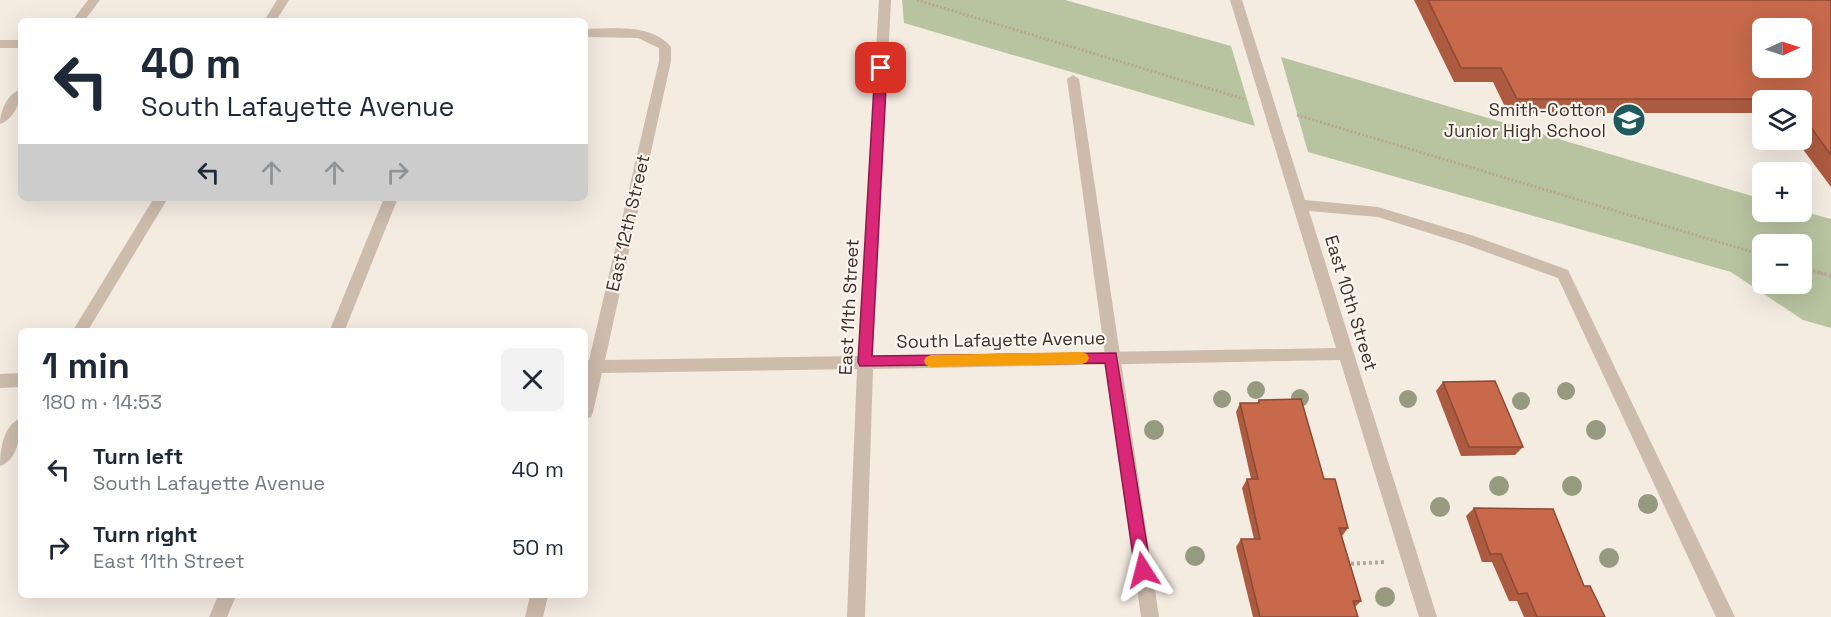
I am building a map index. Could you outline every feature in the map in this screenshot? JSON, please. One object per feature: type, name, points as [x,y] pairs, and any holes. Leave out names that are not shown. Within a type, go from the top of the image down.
[{"type":"street","points":[[80,18],[94,0]]},
{"type":"street","points":[[272,18],[283,0]]},
{"type":"street","name":"East 11th Street","points":[[856,617],[865,362],[885,0]]},
{"type":"street","name":"East 10th Street","points":[[1236,0],[1428,617]]},
{"type":"street","name":"East 12th Street","points":[[588,33],[641,33],[656,38],[665,47],[665,61],[591,367],[588,390]]},
{"type":"street","points":[[0,44],[18,44]]},
{"type":"street","points":[[1073,80],[1150,617]]},
{"type":"street","points":[[0,120],[18,97]]},
{"type":"street","points":[[81,328],[159,201]]},
{"type":"street","points":[[338,328],[391,201]]},
{"type":"street","points":[[1300,205],[1378,212],[1469,240],[1563,274],[1726,617]]},
{"type":"street","name":"South Lafayette Avenue","points":[[591,367],[1346,354]]},
{"type":"street","points":[[0,381],[18,380]]},
{"type":"street","points":[[0,459],[18,430]]},
{"type":"street","points":[[218,617],[226,598]]},
{"type":"street","points":[[534,617],[539,598]]},
{"type":"path","points":[[917,0],[1251,102]]},
{"type":"path","points":[[1295,114],[1752,252]]},
{"type":"path","points":[[1812,270],[1831,276]]},
{"type":"path","points":[[1341,564],[1410,562]]},
{"type":"green space","points":[[902,0],[1065,0],[1231,46],[1255,126],[904,23]]},
{"type":"green space","points":[[1281,57],[1752,196],[1752,222],[1812,222],[1812,214],[1831,219],[1831,328],[1803,320],[1764,294],[1812,294],[1812,234],[1752,234],[1752,286],[1731,272],[1308,152]]},
{"type":"building","points":[[1428,0],[1831,0],[1831,155],[1812,129],[1812,90],[1752,90],[1752,99],[1517,99],[1501,68],[1461,68]]},
{"type":"building","points":[[1495,381],[1523,447],[1469,447],[1443,382]]},
{"type":"building","points":[[1301,399],[1324,479],[1335,479],[1348,528],[1339,528],[1361,601],[1353,601],[1358,617],[1260,617],[1241,539],[1260,539],[1247,479],[1258,479],[1240,403]]},
{"type":"building","points":[[1474,508],[1553,509],[1584,586],[1590,586],[1605,617],[1537,617],[1527,593],[1518,594],[1501,554],[1490,554]]},
{"type":"slow traffic","points":[[931,361],[1082,358]]},
{"type":"place","name":"Smith-Cotton Junior High School","points":[[1629,120]]},
{"type":"route","points":[[881,68],[865,362],[1111,357],[1143,570]]}]
